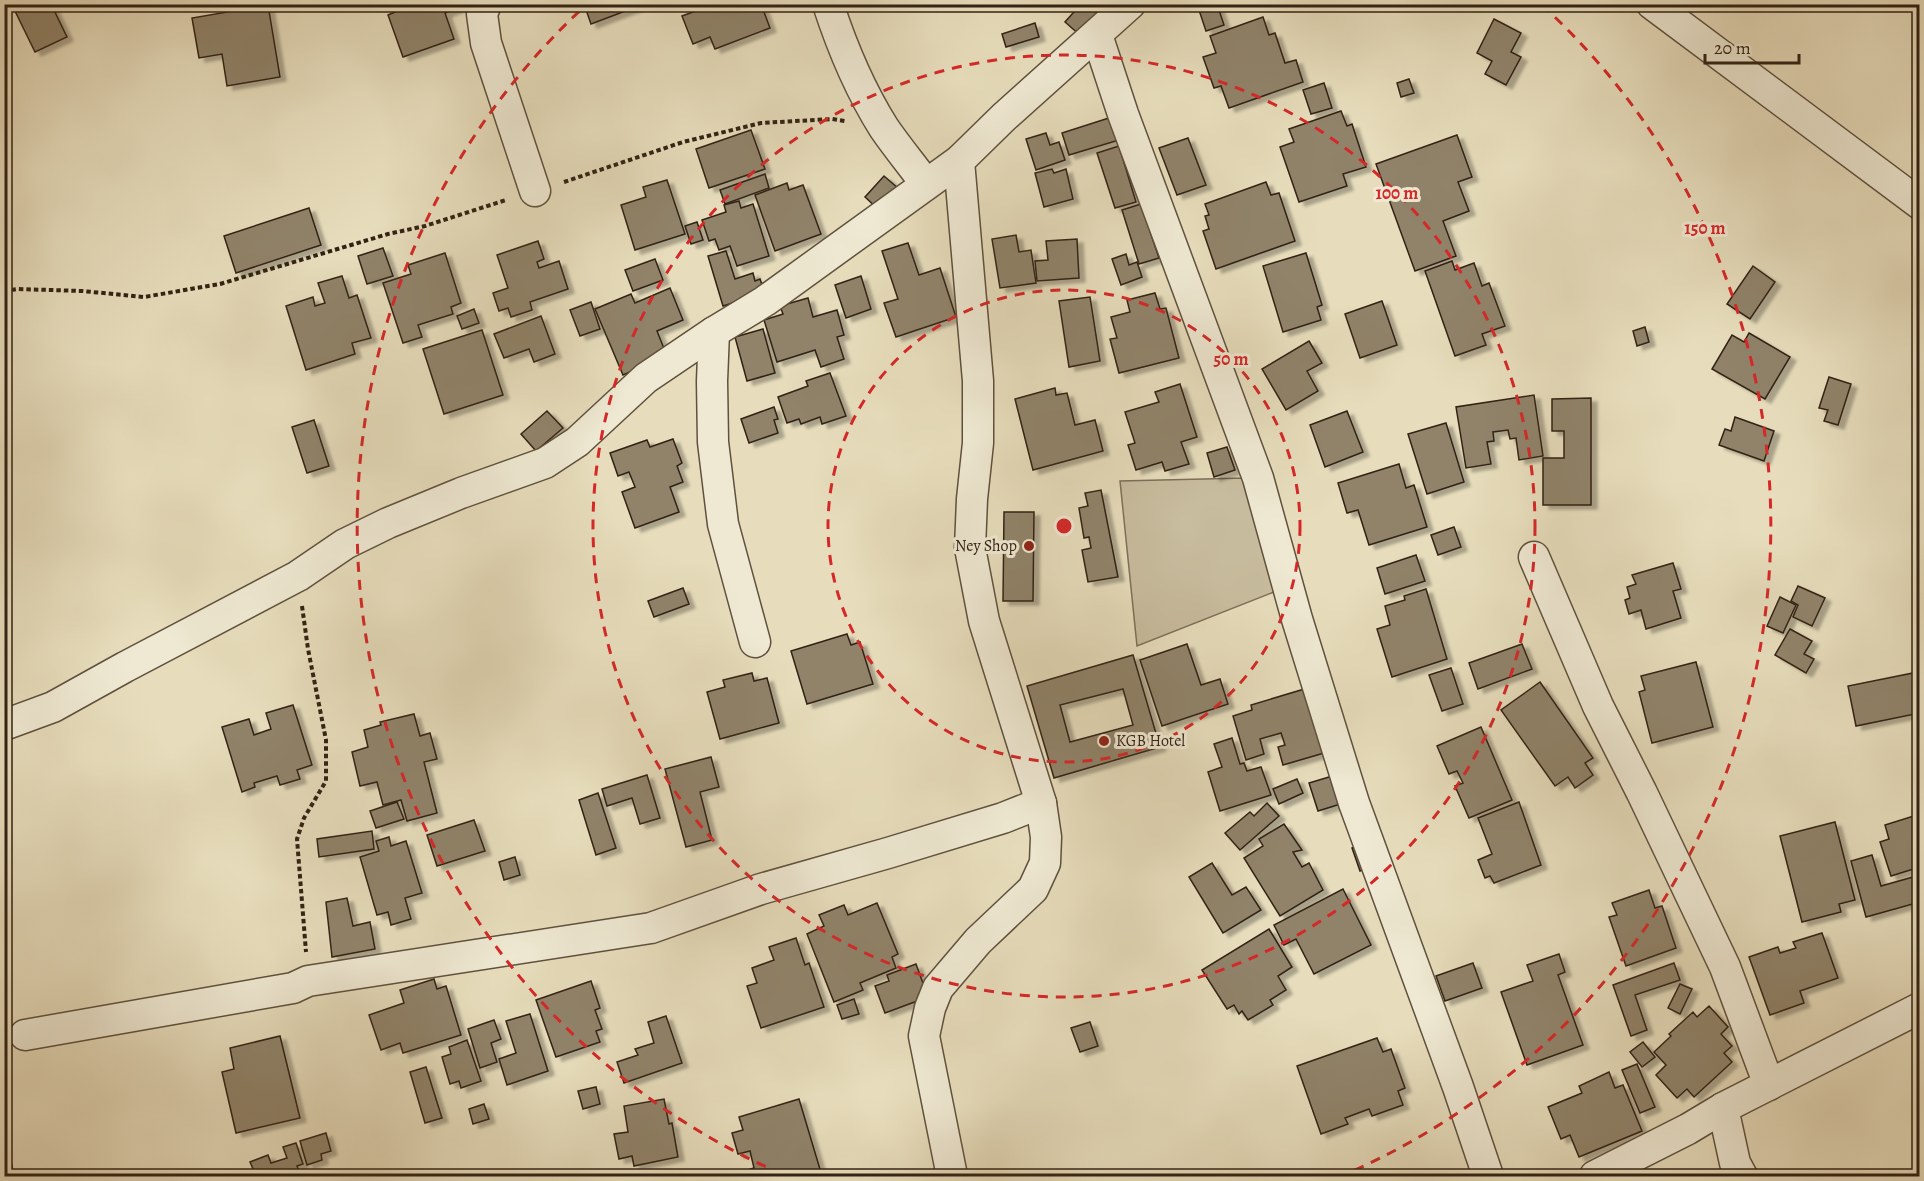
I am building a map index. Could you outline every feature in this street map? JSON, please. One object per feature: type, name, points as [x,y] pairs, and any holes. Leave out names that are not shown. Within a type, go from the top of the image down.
[{"type":"street","points":[[486,4],[482,14],[486,43],[535,191]]},
{"type":"street","points":[[828,4],[840,40],[866,96],[884,128],[926,184]]},
{"type":"street","points":[[4,725],[53,707],[298,576],[345,544],[388,523],[461,493],[545,463],[578,442],[646,378],[714,332],[765,302],[959,161],[1004,117],[1130,4]]},
{"type":"street","points":[[1652,4],[1920,204]]},
{"type":"street","points":[[1097,35],[1123,114],[1258,478],[1297,619],[1354,802],[1488,1176]]},
{"type":"street","points":[[952,1176],[924,1036],[930,1008],[939,988],[978,941],[1033,889],[1046,863],[1046,837],[1041,803],[984,621],[970,548],[978,443],[978,381],[959,161]]},
{"type":"street","points":[[714,332],[713,442],[723,524],[755,642]]},
{"type":"street","points":[[1534,557],[1598,706],[1725,967],[1769,1085]]},
{"type":"street","points":[[25,1035],[293,988],[308,981],[651,928],[761,889],[1002,818],[1041,803]]},
{"type":"street","points":[[1595,1176],[1920,1008]]},
{"type":"street","points":[[1723,1108],[1736,1163],[1742,1176]]},
{"type":"path","points":[[4,291],[18,289],[82,291],[144,297],[220,284],[388,234],[425,226],[683,142],[761,123],[832,119],[884,128]]},
{"type":"path","points":[[298,576],[308,649],[326,740],[326,781],[304,818],[297,839],[308,981]]},
{"type":"shaded area","points":[[1245,478],[1274,592],[1137,646],[1120,481]]},
{"type":"building","points":[[28,4],[51,4],[67,37],[35,52],[15,11]]},
{"type":"building","points":[[392,4],[459,4],[460,7],[445,13],[454,39],[403,57],[388,15],[395,12]]},
{"type":"building","points":[[584,4],[644,4],[591,24]]},
{"type":"building","points":[[700,4],[761,4],[770,28],[715,49],[710,37],[693,44],[682,16],[701,9]]},
{"type":"building","points":[[1081,4],[1108,4],[1080,35],[1065,22]]},
{"type":"building","points":[[1197,4],[1217,4],[1224,25],[1206,31]]},
{"type":"building","points":[[268,5],[280,77],[227,86],[222,54],[199,58],[192,18]]},
{"type":"building","points":[[1263,17],[1269,35],[1275,33],[1285,63],[1296,60],[1303,82],[1229,108],[1221,86],[1214,88],[1203,57],[1216,53],[1210,36]]},
{"type":"building","points":[[1494,19],[1521,33],[1511,52],[1521,57],[1506,85],[1485,74],[1492,61],[1477,53]]},
{"type":"building","points":[[1035,23],[1039,37],[1006,47],[1002,34]]},
{"type":"building","points":[[1409,79],[1414,93],[1401,97],[1397,83]]},
{"type":"building","points":[[1324,83],[1332,108],[1311,114],[1303,90]]},
{"type":"building","points":[[1341,111],[1347,126],[1352,124],[1366,167],[1343,174],[1347,186],[1299,202],[1280,147],[1294,142],[1289,129]]},
{"type":"building","points":[[1112,117],[1119,140],[1069,155],[1062,133]]},
{"type":"building","points":[[751,130],[765,169],[709,188],[696,149]]},
{"type":"building","points":[[1046,133],[1050,145],[1059,142],[1065,160],[1036,170],[1026,139]]},
{"type":"building","points":[[1457,135],[1472,177],[1458,182],[1469,211],[1443,221],[1456,256],[1415,271],[1376,164]]},
{"type":"building","points":[[1188,138],[1206,185],[1177,195],[1159,148]]},
{"type":"building","points":[[1119,146],[1136,202],[1115,208],[1097,153]]},
{"type":"building","points":[[1052,169],[1054,173],[1066,169],[1073,199],[1044,207],[1035,173]]},
{"type":"building","points":[[765,174],[769,188],[725,204],[720,190]]},
{"type":"building","points":[[884,176],[899,189],[880,211],[865,197]]},
{"type":"building","points":[[667,180],[685,234],[635,250],[621,205],[646,197],[643,187]]},
{"type":"building","points":[[1266,182],[1271,195],[1279,193],[1295,241],[1216,269],[1203,231],[1209,229],[1205,216],[1209,215],[1205,204]]},
{"type":"building","points":[[787,183],[789,190],[803,185],[821,234],[775,251],[755,195]]},
{"type":"building","points":[[739,201],[741,208],[753,204],[769,256],[737,266],[730,246],[719,250],[715,239],[709,241],[702,220],[726,212],[724,205]]},
{"type":"building","points":[[1141,204],[1159,258],[1139,264],[1122,210]]},
{"type":"building","points":[[309,208],[321,245],[236,273],[224,236]]},
{"type":"building","points":[[697,222],[703,240],[691,244],[685,226]]},
{"type":"building","points":[[1016,235],[1019,252],[1031,250],[1036,283],[1000,288],[992,239]]},
{"type":"building","points":[[1077,239],[1079,278],[1037,281],[1035,261],[1048,260],[1046,241]]},
{"type":"building","points":[[538,241],[544,259],[537,262],[539,268],[559,261],[568,289],[530,302],[532,310],[511,317],[508,308],[499,311],[493,293],[508,288],[497,255]]},
{"type":"building","points":[[908,243],[919,275],[940,268],[956,317],[896,337],[884,303],[898,299],[882,251]]},
{"type":"building","points":[[383,248],[393,276],[367,284],[358,256]]},
{"type":"building","points":[[726,251],[735,279],[753,273],[755,281],[760,279],[765,293],[723,306],[708,256]]},
{"type":"building","points":[[445,253],[461,303],[451,307],[453,314],[418,325],[422,337],[403,343],[383,283],[411,274],[408,265]]},
{"type":"building","points":[[1306,253],[1322,305],[1317,307],[1321,320],[1283,332],[1263,266]]},
{"type":"building","points":[[1126,254],[1129,265],[1137,262],[1142,277],[1121,285],[1112,259]]},
{"type":"building","points":[[655,259],[663,280],[633,291],[625,270]]},
{"type":"building","points":[[1452,261],[1455,270],[1474,263],[1482,286],[1489,283],[1505,326],[1482,334],[1486,345],[1455,356],[1425,271]]},
{"type":"building","points":[[1753,266],[1775,282],[1750,319],[1727,304]]},
{"type":"building","points":[[342,276],[349,298],[357,295],[371,338],[352,343],[355,354],[306,370],[286,306],[313,297],[315,306],[325,303],[318,283]]},
{"type":"building","points":[[861,276],[871,309],[846,318],[835,285]]},
{"type":"building","points":[[670,288],[683,320],[657,331],[667,356],[623,375],[595,309],[631,294],[635,303]]},
{"type":"building","points":[[1155,293],[1160,309],[1166,308],[1179,358],[1119,373],[1110,339],[1117,338],[1111,317],[1130,312],[1127,300]]},
{"type":"building","points":[[1090,297],[1100,361],[1069,367],[1059,301]]},
{"type":"building","points":[[808,298],[813,317],[837,310],[844,335],[837,337],[844,359],[821,367],[815,350],[777,362],[764,320],[783,314],[780,306]]},
{"type":"building","points":[[1382,301],[1397,345],[1360,358],[1345,314]]},
{"type":"building","points":[[591,302],[600,329],[580,336],[570,310]]},
{"type":"building","points":[[474,309],[479,323],[462,329],[457,316]]},
{"type":"building","points":[[541,316],[555,354],[534,362],[529,349],[504,358],[494,334]]},
{"type":"building","points":[[1645,327],[1649,342],[1637,346],[1633,331]]},
{"type":"building","points":[[763,329],[775,373],[747,381],[735,337]]},
{"type":"building","points":[[482,330],[503,395],[444,414],[423,349]]},
{"type":"building","points":[[1749,333],[1790,357],[1765,399],[1712,369],[1732,335],[1744,342]]},
{"type":"building","points":[[1309,341],[1322,363],[1307,371],[1318,391],[1286,410],[1262,369]]},
{"type":"building","points":[[830,373],[846,416],[822,424],[820,417],[801,424],[799,419],[787,423],[778,397],[808,386],[806,381]]},
{"type":"building","points":[[1829,377],[1851,384],[1838,425],[1824,421],[1828,410],[1819,408]]},
{"type":"building","points":[[1180,384],[1197,437],[1181,442],[1189,464],[1165,471],[1162,462],[1136,470],[1128,445],[1135,443],[1125,412],[1159,402],[1155,392]]},
{"type":"building","points":[[1055,388],[1056,395],[1067,393],[1075,425],[1095,420],[1103,451],[1033,470],[1015,399]]},
{"type":"building","points":[[1534,395],[1543,456],[1519,460],[1516,438],[1510,439],[1508,430],[1493,432],[1494,441],[1487,442],[1491,464],[1466,468],[1456,407]]},
{"type":"building","points":[[1591,398],[1591,505],[1543,505],[1543,458],[1564,458],[1564,431],[1552,431],[1552,399]]},
{"type":"building","points":[[774,407],[778,419],[774,420],[778,433],[749,443],[741,419]]},
{"type":"building","points":[[547,411],[563,428],[536,451],[521,434]]},
{"type":"building","points":[[1347,411],[1363,452],[1325,467],[1310,425]]},
{"type":"building","points":[[1735,417],[1774,431],[1764,461],[1719,445],[1725,429],[1731,431]]},
{"type":"building","points":[[314,420],[329,466],[307,473],[292,427]]},
{"type":"building","points":[[1446,423],[1464,482],[1427,494],[1408,434]]},
{"type":"building","points":[[673,439],[682,463],[677,466],[683,482],[670,487],[679,512],[635,528],[622,492],[635,487],[629,472],[618,476],[610,453],[647,440],[650,447]]},
{"type":"building","points":[[1227,447],[1235,470],[1214,477],[1207,453]]},
{"type":"building","points":[[1399,464],[1406,488],[1414,485],[1427,527],[1369,545],[1358,510],[1347,513],[1338,483]]},
{"type":"building","points":[[1101,490],[1118,577],[1088,582],[1082,550],[1091,548],[1089,537],[1084,538],[1079,508],[1088,506],[1085,493]]},
{"type":"building","points":[[1004,512],[1034,512],[1033,601],[1003,601]]},
{"type":"building","points":[[1454,527],[1461,547],[1438,555],[1431,535]]},
{"type":"building","points":[[1416,555],[1425,581],[1385,594],[1377,568]]},
{"type":"building","points":[[1673,563],[1681,589],[1673,591],[1681,618],[1646,629],[1641,610],[1629,614],[1625,600],[1630,598],[1627,587],[1636,584],[1632,575]]},
{"type":"building","points":[[1798,586],[1825,598],[1812,626],[1793,617],[1798,605],[1791,601]]},
{"type":"building","points":[[683,588],[689,604],[654,617],[648,601]]},
{"type":"building","points":[[1426,589],[1447,659],[1392,677],[1377,629],[1390,625],[1385,606],[1405,600],[1404,596]]},
{"type":"building","points":[[1780,597],[1796,605],[1783,633],[1767,626]]},
{"type":"building","points":[[1790,629],[1812,641],[1804,654],[1814,659],[1806,673],[1775,655]]},
{"type":"building","points":[[847,634],[851,645],[860,642],[873,684],[807,704],[791,651]]},
{"type":"building","points":[[1187,644],[1201,685],[1220,679],[1228,704],[1162,726],[1140,660]]},
{"type":"building","points":[[1522,644],[1532,669],[1478,689],[1469,663]]},
{"type":"building","points":[[1133,655],[1160,747],[1054,778],[1027,686]],"holes":[[[1123,689],[1133,725],[1070,742],[1060,705]]]},
{"type":"building","points":[[1696,662],[1713,727],[1652,743],[1639,692],[1645,690],[1641,676]]},
{"type":"building","points":[[1451,668],[1463,704],[1442,711],[1429,675]]},
{"type":"building","points":[[752,673],[754,681],[767,678],[779,723],[720,739],[707,692],[725,687],[723,680]]},
{"type":"building","points":[[1913,673],[1917,694],[1920,694],[1920,713],[1856,726],[1848,686]]},
{"type":"building","points":[[1540,682],[1593,758],[1585,763],[1593,775],[1575,788],[1568,777],[1555,786],[1501,710]]},
{"type":"building","points":[[1311,687],[1331,751],[1283,765],[1278,747],[1285,745],[1281,733],[1260,739],[1264,754],[1246,760],[1233,716],[1252,710],[1251,705]]},
{"type":"building","points":[[293,705],[312,765],[297,770],[300,779],[280,785],[277,776],[254,783],[255,787],[242,792],[222,727],[249,719],[254,735],[271,729],[266,713]]},
{"type":"building","points":[[414,714],[420,736],[430,733],[437,759],[424,762],[437,813],[407,821],[401,800],[383,805],[377,782],[360,786],[352,752],[368,747],[364,730],[381,725],[380,722]]},
{"type":"building","points":[[1481,727],[1512,800],[1469,818],[1455,786],[1463,783],[1457,771],[1449,774],[1437,746]]},
{"type":"building","points":[[1232,738],[1240,764],[1244,763],[1247,771],[1261,767],[1271,795],[1220,811],[1208,772],[1222,767],[1214,744]]},
{"type":"building","points":[[711,757],[719,787],[700,792],[712,840],[686,847],[665,769]]},
{"type":"building","points":[[1339,774],[1347,802],[1318,811],[1309,783]]},
{"type":"building","points":[[647,775],[660,818],[640,824],[632,798],[607,806],[602,789]]},
{"type":"building","points":[[1297,779],[1303,793],[1279,804],[1273,789]]},
{"type":"building","points":[[598,793],[616,848],[596,855],[579,800]]},
{"type":"building","points":[[397,802],[404,819],[376,828],[370,811]]},
{"type":"building","points":[[1519,802],[1541,865],[1494,883],[1490,876],[1485,878],[1478,860],[1492,854],[1478,818]]},
{"type":"building","points":[[1267,803],[1279,816],[1240,850],[1225,833],[1250,812],[1254,816]]},
{"type":"building","points":[[1920,814],[1920,867],[1891,876],[1880,842],[1889,839],[1885,825]]},
{"type":"building","points":[[474,820],[485,851],[437,866],[427,835]]},
{"type":"building","points":[[1835,822],[1855,900],[1839,904],[1841,912],[1802,922],[1780,836]]},
{"type":"building","points":[[1284,824],[1302,850],[1293,852],[1302,867],[1309,863],[1323,890],[1280,916],[1244,858],[1263,846],[1259,839]]},
{"type":"building","points":[[372,831],[374,849],[319,857],[317,839]]},
{"type":"building","points":[[389,837],[391,846],[406,841],[422,893],[405,898],[411,919],[391,925],[388,912],[377,915],[360,857],[379,851],[376,841]]},
{"type":"building","points":[[1363,844],[1371,867],[1360,871],[1352,848]]},
{"type":"building","points":[[1872,855],[1881,886],[1920,875],[1920,902],[1866,917],[1851,861]]},
{"type":"building","points":[[515,857],[520,875],[504,880],[499,862]]},
{"type":"building","points":[[1212,863],[1232,895],[1246,887],[1261,910],[1223,933],[1189,877]]},
{"type":"building","points":[[1343,889],[1371,945],[1314,974],[1296,939],[1284,945],[1274,925]]},
{"type":"building","points":[[1649,890],[1655,908],[1662,906],[1676,948],[1626,966],[1609,917],[1617,915],[1612,903]]},
{"type":"building","points":[[347,898],[353,926],[370,922],[375,949],[332,957],[326,902]]},
{"type":"building","points":[[877,903],[898,954],[892,957],[896,968],[860,983],[863,990],[834,1002],[807,934],[824,926],[819,915],[844,905],[848,915]]},
{"type":"building","points":[[1269,929],[1292,967],[1278,976],[1286,990],[1270,1000],[1273,1005],[1248,1020],[1242,1011],[1239,1014],[1234,1005],[1227,1009],[1202,970]]},
{"type":"building","points":[[1822,933],[1838,978],[1800,991],[1804,1003],[1770,1015],[1749,957],[1778,947],[1780,953],[1796,948],[1793,942]]},
{"type":"building","points":[[796,938],[805,965],[809,963],[824,1007],[761,1028],[747,986],[757,983],[752,968],[774,960],[769,947]]},
{"type":"building","points":[[1559,954],[1565,972],[1558,975],[1583,1045],[1527,1065],[1501,992],[1533,981],[1527,965]]},
{"type":"building","points":[[1473,963],[1482,988],[1445,1001],[1436,976]]},
{"type":"building","points":[[1674,963],[1680,980],[1635,995],[1647,1030],[1631,1036],[1613,985]]},
{"type":"building","points":[[916,964],[928,997],[885,1013],[875,986],[889,981],[887,975]]},
{"type":"building","points":[[434,979],[437,989],[446,986],[461,1035],[403,1053],[400,1043],[381,1050],[369,1015],[404,1003],[400,990]]},
{"type":"building","points":[[591,981],[600,1008],[595,1010],[602,1029],[596,1031],[600,1042],[556,1057],[536,1000]]},
{"type":"building","points":[[1680,984],[1692,989],[1680,1014],[1668,1008]]},
{"type":"building","points":[[854,999],[859,1014],[842,1019],[837,1005]]},
{"type":"building","points":[[1709,1006],[1728,1027],[1721,1034],[1732,1046],[1724,1053],[1732,1062],[1694,1097],[1687,1089],[1677,1098],[1656,1075],[1666,1065],[1654,1052],[1671,1036],[1669,1034],[1693,1012],[1697,1017]]},
{"type":"building","points":[[530,1014],[548,1071],[507,1085],[499,1059],[516,1053],[506,1021]]},
{"type":"building","points":[[666,1016],[682,1063],[624,1083],[617,1062],[638,1055],[635,1049],[654,1043],[648,1022]]},
{"type":"building","points":[[494,1020],[501,1039],[491,1043],[497,1062],[480,1068],[468,1029]]},
{"type":"building","points":[[1090,1022],[1098,1046],[1080,1052],[1071,1028]]},
{"type":"building","points":[[280,1036],[300,1118],[236,1133],[222,1072],[234,1069],[230,1048]]},
{"type":"building","points":[[1377,1038],[1383,1052],[1391,1049],[1405,1088],[1398,1091],[1403,1105],[1372,1116],[1369,1109],[1345,1118],[1348,1124],[1321,1134],[1297,1066]]},
{"type":"building","points":[[467,1040],[481,1081],[461,1088],[459,1081],[450,1084],[442,1057],[451,1054],[449,1047]]},
{"type":"building","points":[[1643,1042],[1655,1057],[1642,1067],[1630,1052]]},
{"type":"building","points":[[1637,1064],[1655,1107],[1640,1113],[1622,1070]]},
{"type":"building","points":[[426,1067],[442,1118],[425,1123],[410,1072]]},
{"type":"building","points":[[1609,1072],[1615,1088],[1623,1085],[1642,1131],[1579,1157],[1570,1135],[1561,1139],[1548,1107],[1582,1093],[1579,1086]]},
{"type":"building","points":[[596,1087],[600,1104],[583,1109],[578,1091]]},
{"type":"building","points":[[664,1099],[669,1124],[672,1123],[678,1157],[634,1166],[632,1156],[619,1159],[614,1134],[628,1132],[624,1106]]},
{"type":"building","points":[[799,1099],[822,1176],[741,1176],[740,1172],[754,1168],[750,1151],[738,1154],[732,1133],[743,1130],[739,1117]]},
{"type":"building","points":[[484,1104],[489,1119],[473,1124],[469,1109]]},
{"type":"building","points":[[326,1133],[331,1151],[321,1154],[322,1160],[307,1165],[300,1141]]},
{"type":"building","points":[[296,1143],[303,1164],[297,1166],[301,1176],[256,1176],[250,1162],[268,1155],[271,1163],[287,1158],[283,1147]]},
{"type":"railway","points":[[4,1138],[11,1176]]},
{"type":"place","name":"Ney Shop","points":[[1029,546]]},
{"type":"place","name":"KGB Hotel","points":[[1104,741]]}]
